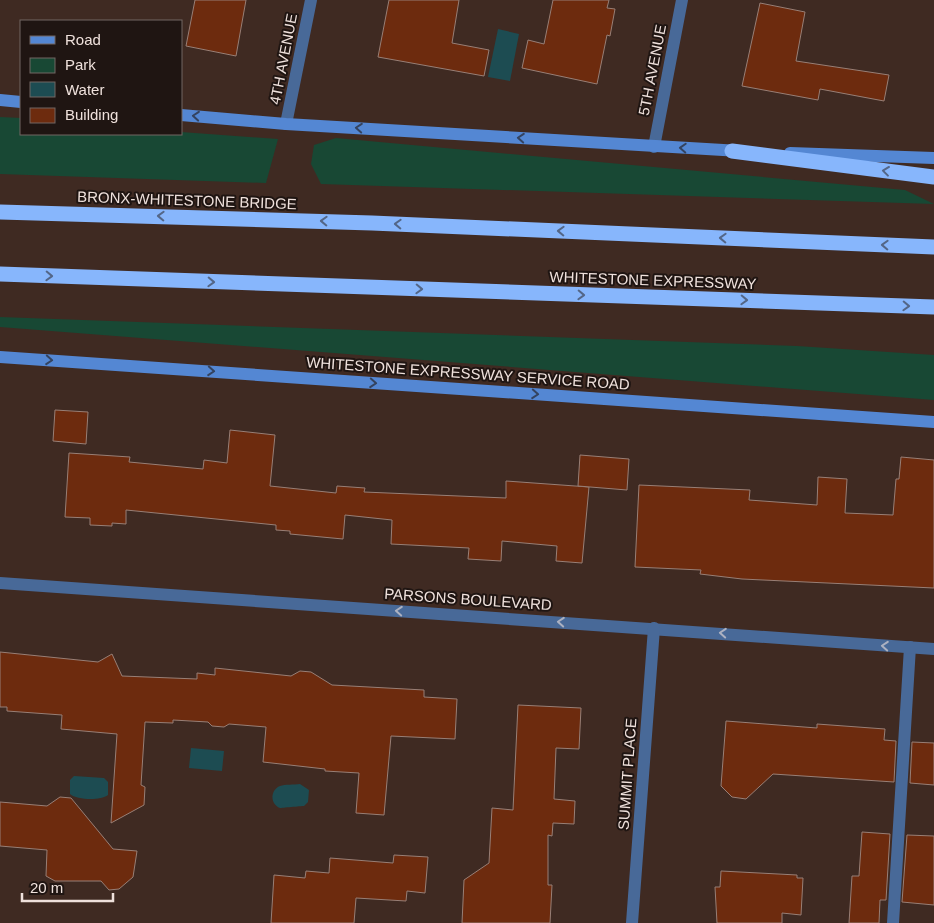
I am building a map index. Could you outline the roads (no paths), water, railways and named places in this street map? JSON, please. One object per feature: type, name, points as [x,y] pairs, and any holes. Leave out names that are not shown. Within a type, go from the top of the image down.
[{"type":"highway","points":[[732,151],[934,177]]},
{"type":"highway","name":"BRONX-WHITESTONE BRIDGE","points":[[0,212],[372,223],[934,247]]},
{"type":"highway","name":"WHITESTONE EXPRESSWAY","points":[[0,274],[934,307]]},
{"type":"street","name":"4TH AVENUE","points":[[286,124],[311,0]]},
{"type":"street","name":"5TH AVENUE","points":[[654,147],[682,0]]},
{"type":"street","points":[[0,100],[20,102]]},
{"type":"street","points":[[182,115],[286,124],[654,147],[934,158]]},
{"type":"street","name":"WHITESTONE EXPRESSWAY SERVICE ROAD","points":[[0,357],[934,422]]},
{"type":"street","name":"PARSONS BOULEVARD","points":[[0,583],[934,649]]},
{"type":"street","name":"SUMMIT PLACE","points":[[632,923],[654,628]]},
{"type":"street","points":[[893,923],[910,648]]},
{"type":"water","points":[[498,29],[519,34],[510,81],[488,77]]},
{"type":"water","points":[[191,748],[224,751],[222,771],[189,768]]},
{"type":"water","points":[[74,776],[104,778],[108,782],[108,795],[94,799],[83,799],[73,796],[70,794],[70,780]]},
{"type":"water","points":[[300,784],[309,790],[308,802],[304,806],[280,808],[274,803],[272,797],[277,788],[284,785]]}]
